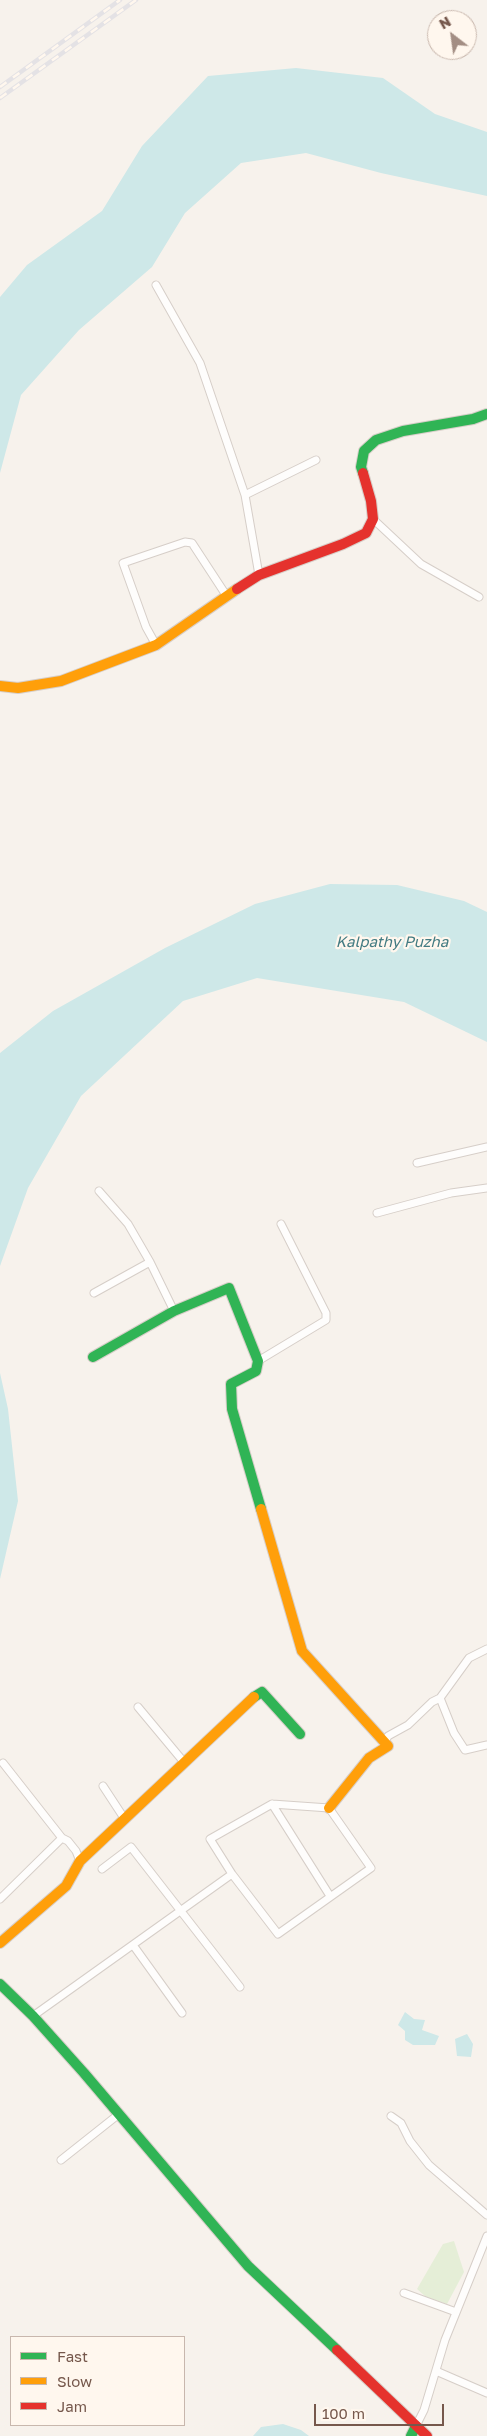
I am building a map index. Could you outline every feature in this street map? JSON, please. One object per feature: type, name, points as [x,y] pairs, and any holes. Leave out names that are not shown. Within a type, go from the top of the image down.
[{"type":"street","points":[[156,285],[200,364],[245,495],[258,576]]},
{"type":"street","points":[[0,686],[18,688],[61,681],[156,645],[226,595],[258,576],[343,544],[366,533],[372,519],[372,501],[361,467],[364,451],[376,440],[403,431],[473,419],[487,414]]},
{"type":"street","points":[[245,495],[316,460]]},
{"type":"street","points":[[372,519],[421,564],[479,597]]},
{"type":"street","points":[[156,645],[146,627],[123,563],[186,542],[192,543],[226,595]]},
{"type":"street","points":[[417,1163],[487,1147]]},
{"type":"street","points":[[377,1213],[451,1193],[487,1188]]},
{"type":"street","points":[[99,1192],[128,1224],[150,1262],[174,1311]]},
{"type":"street","points":[[258,1361],[326,1320],[326,1313],[281,1224]]},
{"type":"street","points":[[94,1293],[150,1262]]},
{"type":"street","points":[[93,1357],[174,1311],[228,1288],[258,1361],[256,1371],[232,1384],[232,1409],[302,1651],[388,1746],[370,1758],[329,1808]]},
{"type":"street","points":[[385,1742],[388,1736],[408,1725],[432,1702],[440,1698],[469,1658],[487,1649]]},
{"type":"street","points":[[0,1943],[66,1886],[80,1861],[259,1692],[300,1734]]},
{"type":"street","points":[[440,1698],[454,1733],[465,1750],[487,1744]]},
{"type":"street","points":[[138,1707],[183,1762]]},
{"type":"street","points":[[3,1763],[62,1838],[68,1841],[76,1851],[80,1861]]},
{"type":"street","points":[[104,1786],[124,1818]]},
{"type":"street","points":[[272,1804],[329,1808],[371,1868],[278,1934],[232,1874],[210,1839],[272,1804]]},
{"type":"street","points":[[272,1804],[330,1896]]},
{"type":"street","points":[[0,1899],[62,1838]]},
{"type":"street","points":[[102,1869],[131,1846],[180,1912],[240,1987]]},
{"type":"street","points":[[33,2016],[232,1874]]},
{"type":"street","points":[[133,1944],[182,2012]]},
{"type":"street","points":[[0,1984],[33,2016],[248,2266],[414,2433],[426,2436]]},
{"type":"street","points":[[61,2160],[119,2114]]},
{"type":"street","points":[[391,2116],[401,2123],[410,2141],[429,2165],[487,2215]]},
{"type":"street","points":[[414,2433],[424,2410],[456,2312],[487,2236]]},
{"type":"street","points":[[404,2293],[456,2312]]},
{"type":"street","points":[[436,2371],[487,2393]]},
{"type":"green space","points":[[454,2241],[464,2272],[447,2304],[426,2297],[417,2289],[443,2244]]},
{"type":"water","points":[[296,68],[383,78],[435,114],[487,132],[487,196],[381,173],[306,153],[241,163],[185,213],[152,267],[79,330],[21,395],[0,473],[0,297],[27,265],[102,211],[142,146],[208,76]]},
{"type":"water","name":"Kalpathy Puzha","points":[[330,884],[397,885],[464,901],[487,912],[487,1042],[404,1002],[257,978],[183,1001],[81,1096],[28,1188],[0,1266],[0,1053],[53,1011],[165,948],[255,904]]},
{"type":"water","points":[[0,1373],[8,1409],[18,1501],[0,1579]]},
{"type":"water","points":[[405,2012],[414,2019],[425,2020],[422,2030],[439,2036],[435,2045],[413,2045],[405,2040],[405,2031],[398,2025]]},
{"type":"water","points":[[467,2034],[473,2044],[471,2057],[457,2056],[455,2039]]},
{"type":"water","points":[[283,2424],[301,2430],[309,2436],[253,2436],[261,2427]]},
{"type":"railway","points":[[0,87],[120,0]]},
{"type":"railway","points":[[0,98],[136,0]]},
{"type":"traffic: fast","points":[[363,473],[361,467],[364,451],[376,440],[403,431],[473,419],[487,414]]},
{"type":"traffic: fast","points":[[93,1357],[174,1311],[229,1288],[258,1361],[256,1371],[231,1384],[232,1409],[261,1509]]},
{"type":"traffic: fast","points":[[254,1697],[262,1692],[300,1734]]},
{"type":"traffic: fast","points":[[0,1984],[33,2016],[84,2073],[248,2266],[337,2350]]},
{"type":"traffic: fast","points":[[411,2436],[416,2426]]},
{"type":"traffic: slow","points":[[0,686],[18,688],[61,681],[156,645],[237,589]]},
{"type":"traffic: slow","points":[[261,1509],[302,1651],[388,1746],[369,1758],[329,1808]]},
{"type":"traffic: slow","points":[[0,1943],[66,1886],[80,1861],[254,1697]]},
{"type":"traffic: jam","points":[[237,589],[259,575],[343,544],[366,533],[373,519],[371,501],[363,473]]},
{"type":"traffic: jam","points":[[337,2350],[427,2436]]}]
